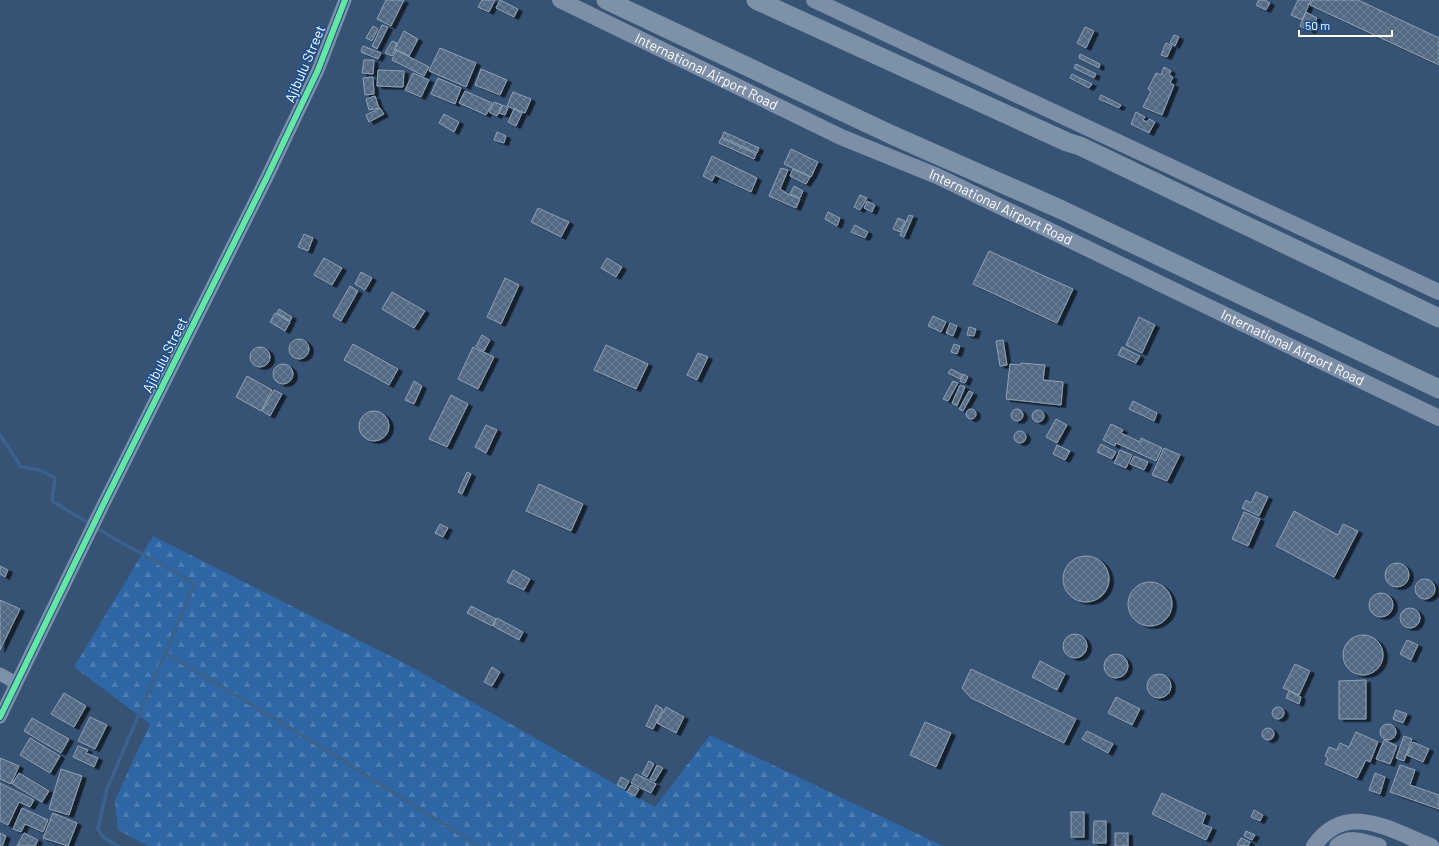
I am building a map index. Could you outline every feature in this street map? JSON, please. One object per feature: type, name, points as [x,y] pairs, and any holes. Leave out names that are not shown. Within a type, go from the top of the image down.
[{"type":"highway","name":"International Airport Road","points":[[606,0],[892,135],[1062,210],[1439,389]]},
{"type":"highway","points":[[756,0],[956,92],[1080,146],[1439,318]]},
{"type":"main road","name":"International Airport Road","points":[[560,0],[841,137],[937,176],[1439,418]]},
{"type":"main road","points":[[814,0],[1439,292]]},
{"type":"main road","points":[[956,92],[966,71]]},
{"type":"main road","points":[[892,135],[937,176]]},
{"type":"main road","points":[[1314,846],[1322,835],[1335,825],[1354,820],[1372,824],[1431,846]]},
{"type":"main road","points":[[1337,846],[1341,842],[1355,839],[1379,846]]},
{"type":"street","name":"Ajibulu Street","points":[[0,717],[104,503],[267,177],[318,70],[345,0]]},
{"type":"street","points":[[0,674],[16,682]]},
{"type":"green space","points":[[153,536],[408,665],[655,807],[710,735],[943,846],[148,846],[118,830],[115,800],[150,724],[74,667]]},
{"type":"building","points":[[386,0],[404,0],[391,26],[377,19]]},
{"type":"building","points":[[482,0],[495,0],[489,12],[478,7]]},
{"type":"building","points":[[500,0],[518,9],[514,17],[496,8]]},
{"type":"building","points":[[1259,0],[1265,0],[1270,3],[1266,10],[1256,5]]},
{"type":"building","points":[[1298,0],[1311,0],[1302,20],[1291,15]]},
{"type":"building","points":[[1313,0],[1358,0],[1439,38],[1439,65],[1310,5]]},
{"type":"building","points":[[1306,12],[1317,18],[1311,31],[1300,26]]},
{"type":"building","points":[[382,25],[388,27],[377,49],[372,46]]},
{"type":"building","points":[[373,26],[378,29],[372,41],[366,38]]},
{"type":"building","points":[[1085,27],[1094,31],[1086,48],[1077,43]]},
{"type":"building","points":[[404,31],[418,39],[409,56],[395,49]]},
{"type":"building","points":[[1174,35],[1179,37],[1175,46],[1170,43]]},
{"type":"building","points":[[392,41],[397,43],[392,56],[385,53]]},
{"type":"building","points":[[1166,43],[1172,46],[1167,57],[1161,55]]},
{"type":"building","points":[[363,46],[381,53],[378,59],[361,52]]},
{"type":"building","points":[[440,48],[476,63],[466,87],[429,71]]},
{"type":"building","points":[[396,50],[429,67],[424,76],[392,60]]},
{"type":"building","points":[[1080,54],[1100,64],[1099,68],[1079,58]]},
{"type":"building","points":[[364,60],[374,60],[373,74],[362,73]]},
{"type":"building","points":[[1076,64],[1096,74],[1094,78],[1074,68]]},
{"type":"building","points":[[1164,67],[1171,71],[1169,75],[1173,77],[1170,83],[1174,85],[1162,115],[1143,107],[1151,91],[1148,89],[1156,73],[1161,75]]},
{"type":"building","points":[[481,69],[507,80],[500,95],[475,85]]},
{"type":"building","points":[[378,70],[404,71],[403,87],[377,86]]},
{"type":"building","points":[[413,73],[429,80],[421,97],[405,90]]},
{"type":"building","points":[[1072,74],[1092,84],[1089,88],[1070,78]]},
{"type":"building","points":[[373,77],[374,94],[365,95],[363,78]]},
{"type":"building","points":[[438,78],[461,88],[455,104],[431,94]]},
{"type":"building","points":[[465,91],[492,103],[486,115],[459,103]]},
{"type":"building","points":[[513,92],[531,99],[525,113],[507,106]]},
{"type":"building","points":[[1101,95],[1121,105],[1119,108],[1099,99]]},
{"type":"building","points":[[375,96],[379,108],[369,110],[366,99]]},
{"type":"building","points":[[494,102],[502,105],[497,116],[489,112]]},
{"type":"building","points":[[503,105],[508,108],[505,115],[499,113]]},
{"type":"building","points":[[380,108],[384,114],[369,122],[366,115]]},
{"type":"building","points":[[514,109],[522,113],[516,126],[508,122]]},
{"type":"building","points":[[1136,112],[1145,117],[1143,120],[1147,122],[1149,119],[1155,122],[1149,133],[1131,124]]},
{"type":"building","points":[[444,114],[459,122],[454,132],[439,123]]},
{"type":"building","points":[[497,132],[506,136],[504,143],[494,140]]},
{"type":"building","points":[[724,132],[759,148],[757,153],[722,137]]},
{"type":"building","points":[[721,138],[756,154],[754,159],[719,143]]},
{"type":"building","points":[[791,149],[818,162],[811,177],[784,164]]},
{"type":"building","points":[[712,156],[757,178],[751,192],[715,175],[712,181],[703,176]]},
{"type":"building","points":[[781,168],[788,170],[780,189],[800,199],[796,208],[769,196]]},
{"type":"building","points":[[793,169],[810,177],[806,184],[790,176]]},
{"type":"building","points":[[794,186],[803,191],[800,198],[790,194]]},
{"type":"building","points":[[860,195],[867,198],[860,210],[854,207]]},
{"type":"building","points":[[867,201],[875,205],[872,212],[864,208]]},
{"type":"building","points":[[538,208],[569,222],[561,237],[531,222]]},
{"type":"building","points":[[828,212],[840,218],[837,226],[825,219]]},
{"type":"building","points":[[909,215],[913,216],[904,237],[900,235]]},
{"type":"building","points":[[898,218],[905,221],[900,232],[893,229]]},
{"type":"building","points":[[855,225],[868,232],[865,238],[851,232]]},
{"type":"building","points":[[304,234],[313,238],[308,251],[298,247]]},
{"type":"building","points":[[989,251],[1073,289],[1057,323],[973,284]]},
{"type":"building","points":[[324,258],[342,268],[332,285],[314,275]]},
{"type":"building","points":[[607,258],[622,267],[616,277],[601,268]]},
{"type":"building","points":[[361,272],[372,278],[365,290],[355,284]]},
{"type":"building","points":[[505,278],[519,285],[501,324],[487,317]]},
{"type":"building","points":[[350,286],[358,291],[341,321],[333,316]]},
{"type":"building","points":[[392,292],[425,311],[414,328],[382,309]]},
{"type":"building","points":[[279,309],[292,317],[290,321],[277,313]]},
{"type":"building","points":[[275,313],[290,322],[285,331],[270,322]]},
{"type":"building","points":[[933,316],[946,322],[941,332],[928,326]]},
{"type":"building","points":[[1139,317],[1155,325],[1142,353],[1126,345]]},
{"type":"building","points":[[950,323],[957,326],[953,336],[946,333]]},
{"type":"building","points":[[969,327],[976,329],[974,336],[967,335]]},
{"type":"building","points":[[482,335],[490,340],[484,351],[476,346]]},
{"type":"building","points":[[299,339],[306,342],[309,349],[306,356],[299,359],[292,356],[289,349],[292,342]]},
{"type":"building","points":[[1003,340],[1007,365],[1000,366],[996,341]]},
{"type":"building","points":[[353,344],[398,369],[389,385],[344,360]]},
{"type":"building","points":[[954,344],[960,346],[957,354],[951,352]]},
{"type":"building","points":[[606,345],[648,364],[636,389],[594,370]]},
{"type":"building","points":[[260,347],[267,350],[270,357],[267,364],[260,367],[253,364],[250,357],[253,350]]},
{"type":"building","points":[[473,347],[494,357],[478,389],[458,379]]},
{"type":"building","points":[[1122,347],[1140,356],[1136,363],[1118,355]]},
{"type":"building","points":[[698,353],[708,357],[697,380],[687,375]]},
{"type":"building","points":[[1021,363],[1045,365],[1043,380],[1063,382],[1061,405],[1006,399],[1010,364],[1020,365]]},
{"type":"building","points":[[283,364],[290,367],[293,374],[290,381],[283,384],[276,381],[273,374],[276,367]]},
{"type":"building","points":[[951,369],[963,375],[960,379],[948,373]]},
{"type":"building","points":[[964,374],[968,377],[965,383],[960,381]]},
{"type":"building","points":[[247,376],[272,390],[261,411],[236,397]]},
{"type":"building","points":[[414,381],[422,386],[414,404],[405,400]]},
{"type":"building","points":[[953,381],[958,383],[948,401],[943,399]]},
{"type":"building","points":[[960,385],[965,387],[957,406],[952,403]]},
{"type":"building","points":[[274,390],[282,394],[270,416],[262,411]]},
{"type":"building","points":[[969,391],[973,393],[963,411],[959,409]]},
{"type":"building","points":[[451,395],[468,404],[447,447],[429,439]]},
{"type":"building","points":[[1133,401],[1157,413],[1154,421],[1129,409]]},
{"type":"building","points":[[969,409],[973,409],[975,410],[975,418],[969,419],[966,416],[966,412]]},
{"type":"building","points":[[1015,409],[1019,409],[1023,415],[1019,421],[1015,421],[1011,417],[1011,413]]},
{"type":"building","points":[[1036,410],[1040,410],[1044,416],[1040,422],[1036,422],[1032,418],[1032,414]]},
{"type":"building","points":[[374,411],[380,412],[388,420],[388,432],[380,440],[374,441],[368,440],[360,432],[359,426],[360,420],[368,412]]},
{"type":"building","points":[[1056,419],[1067,425],[1057,443],[1046,437]]},
{"type":"building","points":[[1111,424],[1123,430],[1121,433],[1140,442],[1141,438],[1162,448],[1156,461],[1116,443],[1115,446],[1103,440]]},
{"type":"building","points":[[486,425],[497,430],[486,453],[475,447]]},
{"type":"building","points":[[1018,431],[1022,431],[1026,437],[1022,443],[1018,443],[1014,439],[1014,435]]},
{"type":"building","points":[[1101,444],[1116,452],[1112,459],[1097,452]]},
{"type":"building","points":[[1057,445],[1070,451],[1065,460],[1053,454]]},
{"type":"building","points":[[1164,448],[1180,455],[1167,481],[1152,475]]},
{"type":"building","points":[[1120,450],[1132,455],[1126,468],[1114,463]]},
{"type":"building","points":[[1134,456],[1148,462],[1144,470],[1130,464]]},
{"type":"building","points":[[467,472],[471,474],[462,494],[458,492]]},
{"type":"building","points":[[539,484],[583,504],[571,531],[526,511]]},
{"type":"building","points":[[1256,492],[1268,497],[1259,516],[1242,508],[1246,500],[1251,503]]},
{"type":"building","points":[[1294,511],[1338,535],[1343,524],[1358,531],[1334,577],[1276,546]]},
{"type":"building","points":[[1244,512],[1260,519],[1248,546],[1232,539]]},
{"type":"building","points":[[440,524],[448,528],[443,537],[435,533]]},
{"type":"building","points":[[1086,556],[1099,560],[1105,566],[1109,579],[1105,592],[1099,598],[1086,602],[1073,598],[1067,592],[1063,579],[1067,566],[1073,560]]},
{"type":"building","points":[[1397,563],[1406,566],[1409,575],[1406,584],[1397,587],[1388,584],[1385,575],[1388,566]]},
{"type":"building","points":[[0,566],[8,570],[5,577],[0,574]]},
{"type":"building","points":[[513,570],[530,579],[524,590],[507,582]]},
{"type":"building","points":[[1425,579],[1432,582],[1435,589],[1432,596],[1425,599],[1418,596],[1415,589],[1418,582]]},
{"type":"building","points":[[1146,582],[1154,582],[1166,588],[1172,600],[1172,608],[1166,620],[1154,626],[1146,626],[1134,620],[1128,608],[1128,600],[1134,588]]},
{"type":"building","points":[[1381,593],[1390,596],[1393,605],[1390,614],[1381,617],[1372,614],[1369,605],[1372,596]]},
{"type":"building","points":[[0,600],[20,609],[0,650]]},
{"type":"building","points":[[471,606],[496,619],[492,626],[467,613]]},
{"type":"building","points":[[1410,608],[1417,611],[1420,618],[1417,625],[1410,628],[1403,625],[1400,618],[1403,611]]},
{"type":"building","points":[[497,618],[523,632],[519,640],[493,626]]},
{"type":"building","points":[[1075,634],[1083,638],[1087,646],[1083,654],[1075,658],[1067,654],[1063,646],[1067,638]]},
{"type":"building","points":[[1367,635],[1374,638],[1380,644],[1383,655],[1382,663],[1374,672],[1367,675],[1359,675],[1352,672],[1344,663],[1343,651],[1346,644],[1355,636]]},
{"type":"building","points":[[1407,640],[1418,645],[1411,660],[1400,654]]},
{"type":"building","points":[[1116,654],[1121,655],[1127,661],[1127,671],[1121,677],[1116,678],[1111,677],[1105,671],[1104,666],[1105,661],[1111,655]]},
{"type":"building","points":[[1040,661],[1065,674],[1057,690],[1032,677]]},
{"type":"building","points":[[1295,664],[1310,671],[1299,695],[1283,688]]},
{"type":"building","points":[[492,667],[500,672],[492,686],[484,682]]},
{"type":"building","points":[[971,669],[1076,719],[1064,743],[971,698],[962,688]]},
{"type":"building","points":[[1159,674],[1167,678],[1171,686],[1167,694],[1159,698],[1151,694],[1147,686],[1151,678]]},
{"type":"building","points":[[1366,680],[1366,719],[1339,719],[1339,681]]},
{"type":"building","points":[[1289,691],[1301,697],[1299,704],[1286,698]]},
{"type":"building","points":[[64,693],[86,706],[74,727],[51,714]]},
{"type":"building","points":[[1116,697],[1140,709],[1132,725],[1108,713]]},
{"type":"building","points":[[656,705],[663,709],[653,729],[646,726]]},
{"type":"building","points":[[666,707],[684,717],[676,733],[657,723]]},
{"type":"building","points":[[1278,707],[1282,709],[1284,713],[1282,717],[1278,719],[1274,717],[1272,713],[1274,709]]},
{"type":"building","points":[[1396,710],[1407,714],[1403,723],[1393,719]]},
{"type":"building","points":[[90,717],[107,725],[95,749],[78,741]]},
{"type":"building","points":[[32,718],[69,739],[61,753],[24,731]]},
{"type":"building","points":[[925,722],[951,733],[936,767],[910,755]]},
{"type":"building","points":[[1385,724],[1391,724],[1396,729],[1394,738],[1391,740],[1385,740],[1380,735],[1380,729]]},
{"type":"building","points":[[1268,728],[1272,730],[1274,734],[1272,738],[1268,740],[1264,738],[1262,734],[1264,730]]},
{"type":"building","points":[[1087,731],[1113,744],[1108,753],[1082,739]]},
{"type":"building","points":[[1356,732],[1378,742],[1370,762],[1366,760],[1357,778],[1325,764],[1328,758],[1325,756],[1329,747],[1337,750],[1340,743],[1349,747]]},
{"type":"building","points":[[1404,736],[1412,739],[1404,761],[1396,758]]},
{"type":"building","points":[[30,738],[60,756],[50,773],[20,755]]},
{"type":"building","points":[[1384,740],[1397,746],[1390,764],[1376,759]]},
{"type":"building","points":[[1413,742],[1429,749],[1423,762],[1407,755]]},
{"type":"building","points":[[78,746],[88,750],[86,753],[98,758],[94,767],[73,757]]},
{"type":"building","points":[[0,758],[19,766],[11,784],[0,779]]},
{"type":"building","points":[[649,761],[654,764],[647,777],[642,774]]},
{"type":"building","points":[[657,765],[663,768],[655,781],[650,779]]},
{"type":"building","points":[[1400,765],[1415,770],[1410,785],[1439,795],[1439,809],[1390,792]]},
{"type":"building","points":[[61,769],[82,776],[69,815],[49,809]]},
{"type":"building","points":[[19,773],[49,791],[42,802],[12,784]]},
{"type":"building","points":[[1375,773],[1385,777],[1380,794],[1369,790]]},
{"type":"building","points":[[636,774],[656,784],[651,793],[631,783]]},
{"type":"building","points":[[621,777],[629,781],[625,789],[617,785]]},
{"type":"building","points":[[0,783],[34,800],[30,807],[19,802],[8,825],[0,821]]},
{"type":"building","points":[[631,785],[639,789],[635,796],[627,792]]},
{"type":"building","points":[[1162,793],[1206,814],[1202,824],[1212,828],[1206,840],[1152,814]]},
{"type":"building","points":[[22,808],[48,820],[43,832],[25,824],[21,832],[13,829]]},
{"type":"building","points":[[1254,810],[1263,815],[1260,821],[1251,817]]},
{"type":"building","points":[[1071,812],[1084,812],[1084,837],[1071,837]]},
{"type":"building","points":[[53,813],[77,823],[68,846],[43,838]]},
{"type":"building","points":[[1094,821],[1106,821],[1106,843],[1093,843]]},
{"type":"building","points":[[1246,831],[1255,835],[1252,840],[1244,836]]},
{"type":"building","points":[[0,833],[6,836],[2,846],[0,846]]},
{"type":"building","points":[[24,833],[38,840],[35,846],[17,846]]},
{"type":"building","points":[[1115,833],[1128,833],[1128,846],[1115,846]]},
{"type":"building","points":[[1241,838],[1250,842],[1248,846],[1237,845]]},
{"type":"waterway","points":[[0,435],[21,467],[40,470],[55,478],[52,501],[122,543],[195,583],[107,789],[98,829],[103,837],[118,846]]},
{"type":"waterway","points":[[164,652],[305,737],[479,846]]},
{"type":"cycle path","points":[[0,717],[104,503],[267,177],[318,70],[345,0]]}]
